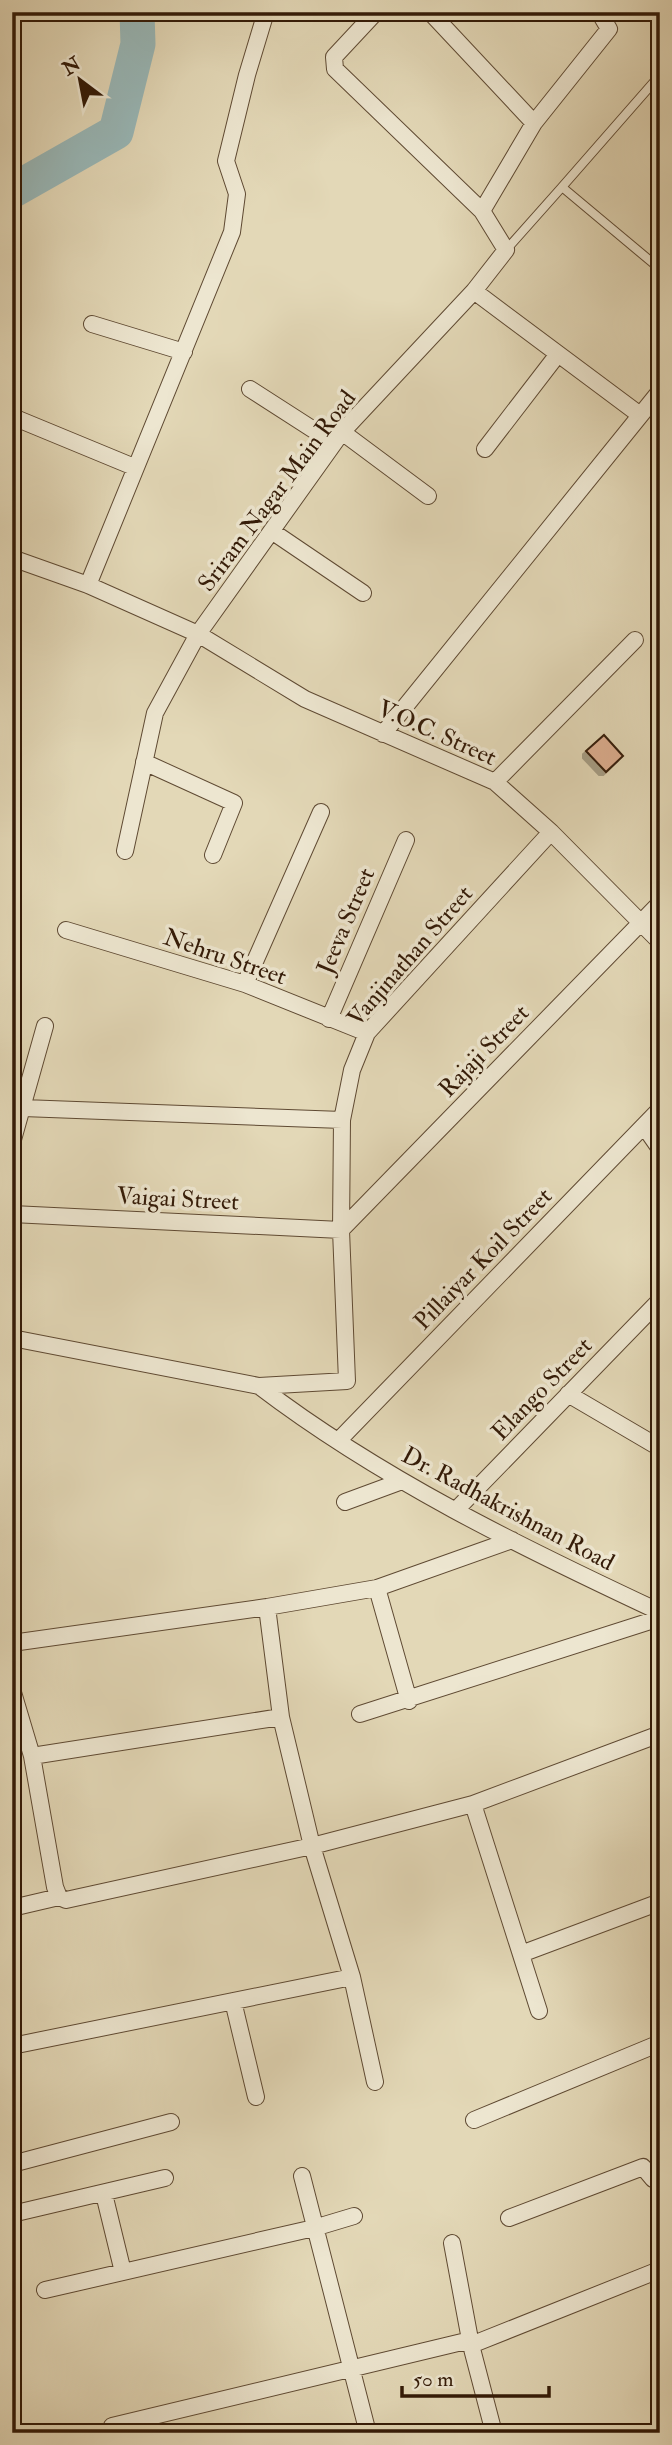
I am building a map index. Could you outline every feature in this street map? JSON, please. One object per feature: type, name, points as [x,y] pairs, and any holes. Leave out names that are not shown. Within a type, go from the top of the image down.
[{"type":"street","points":[[88,584],[232,232],[237,194],[226,160],[266,12]]},
{"type":"street","points":[[376,12],[334,57],[335,69],[482,211],[506,250]]},
{"type":"street","points":[[430,12],[534,123]]},
{"type":"street","points":[[482,211],[534,123],[609,29],[599,12]]},
{"type":"street","name":"Sriram Nagar Main Road","points":[[125,851],[155,713],[198,635],[338,438],[474,291],[506,250]]},
{"type":"street","points":[[474,291],[640,415]]},
{"type":"street","points":[[92,324],[184,352]]},
{"type":"street","points":[[485,449],[558,354]]},
{"type":"street","points":[[250,389],[338,438],[428,496]]},
{"type":"street","points":[[383,734],[660,391]]},
{"type":"street","points":[[13,417],[134,467]]},
{"type":"street","points":[[273,532],[363,593]]},
{"type":"street","name":"V.O.C. Street","points":[[12,558],[88,584],[198,635],[305,699],[495,782],[551,832],[660,942]]},
{"type":"street","points":[[495,782],[635,640]]},
{"type":"street","points":[[144,762],[234,803],[235,807],[213,855]]},
{"type":"street","points":[[245,984],[321,812]]},
{"type":"street","name":"Vanjinathan Street","points":[[259,1386],[347,1381],[341,1230],[342,1120],[352,1069],[367,1033],[551,832]]},
{"type":"street","name":"Jeeva Street","points":[[329,1019],[405,841]]},
{"type":"street","name":"Rajaji Street","points":[[341,1230],[660,904]]},
{"type":"street","name":"Nehru Street","points":[[66,930],[245,984],[367,1033]]},
{"type":"street","points":[[12,1143],[45,1026]]},
{"type":"street","points":[[23,1108],[342,1120]]},
{"type":"street","name":"Pillaiyar Koil Street","points":[[339,1440],[660,1109]]},
{"type":"street","points":[[644,1126],[660,1149]]},
{"type":"street","name":"Vaigai Street","points":[[12,1214],[341,1230]]},
{"type":"street","name":"Elango Street","points":[[457,1510],[660,1300]]},
{"type":"street","points":[[12,1338],[259,1386]]},
{"type":"street","name":"Dr. Radhakrishnan Road","points":[[259,1386],[317,1430],[339,1440],[402,1481],[513,1540],[660,1612]]},
{"type":"street","points":[[568,1394],[660,1448]]},
{"type":"street","points":[[345,1502],[402,1481]]},
{"type":"street","points":[[12,1643],[267,1607],[377,1588],[513,1540]]},
{"type":"street","points":[[377,1588],[409,1701]]},
{"type":"street","points":[[267,1607],[281,1717],[312,1846],[352,1977],[375,2082]]},
{"type":"street","points":[[360,1714],[409,1701],[660,1618]]},
{"type":"street","points":[[12,1689],[16,1721],[32,1756],[59,1897]]},
{"type":"street","points":[[32,1756],[281,1717]]},
{"type":"street","points":[[12,1908],[59,1897],[66,1900],[312,1846],[473,1804],[660,1734]]},
{"type":"street","points":[[473,1804],[539,2011]]},
{"type":"street","points":[[521,1954],[660,1902]]},
{"type":"street","points":[[12,2046],[352,1977]]},
{"type":"street","points":[[233,2001],[256,2097]]},
{"type":"street","points":[[474,2120],[660,2043]]},
{"type":"street","points":[[12,2164],[171,2122]]},
{"type":"street","points":[[509,2218],[643,2166],[653,2179],[660,2177]]},
{"type":"street","points":[[302,2176],[368,2433]]},
{"type":"street","points":[[12,2214],[165,2178]]},
{"type":"street","points":[[104,2194],[123,2272]]},
{"type":"street","points":[[45,2290],[314,2228],[354,2216]]},
{"type":"street","points":[[452,2243],[471,2345],[494,2433]]},
{"type":"street","points":[[112,2426],[462,2342],[471,2345],[659,2270]]},
{"type":"lane","points":[[506,250],[660,75]]},
{"type":"lane","points":[[562,187],[660,269]]},
{"type":"building","points":[[604,735],[623,756],[606,772],[586,751]]},
{"type":"waterway","points":[[12,191],[116,132],[138,44],[137,12]]}]
